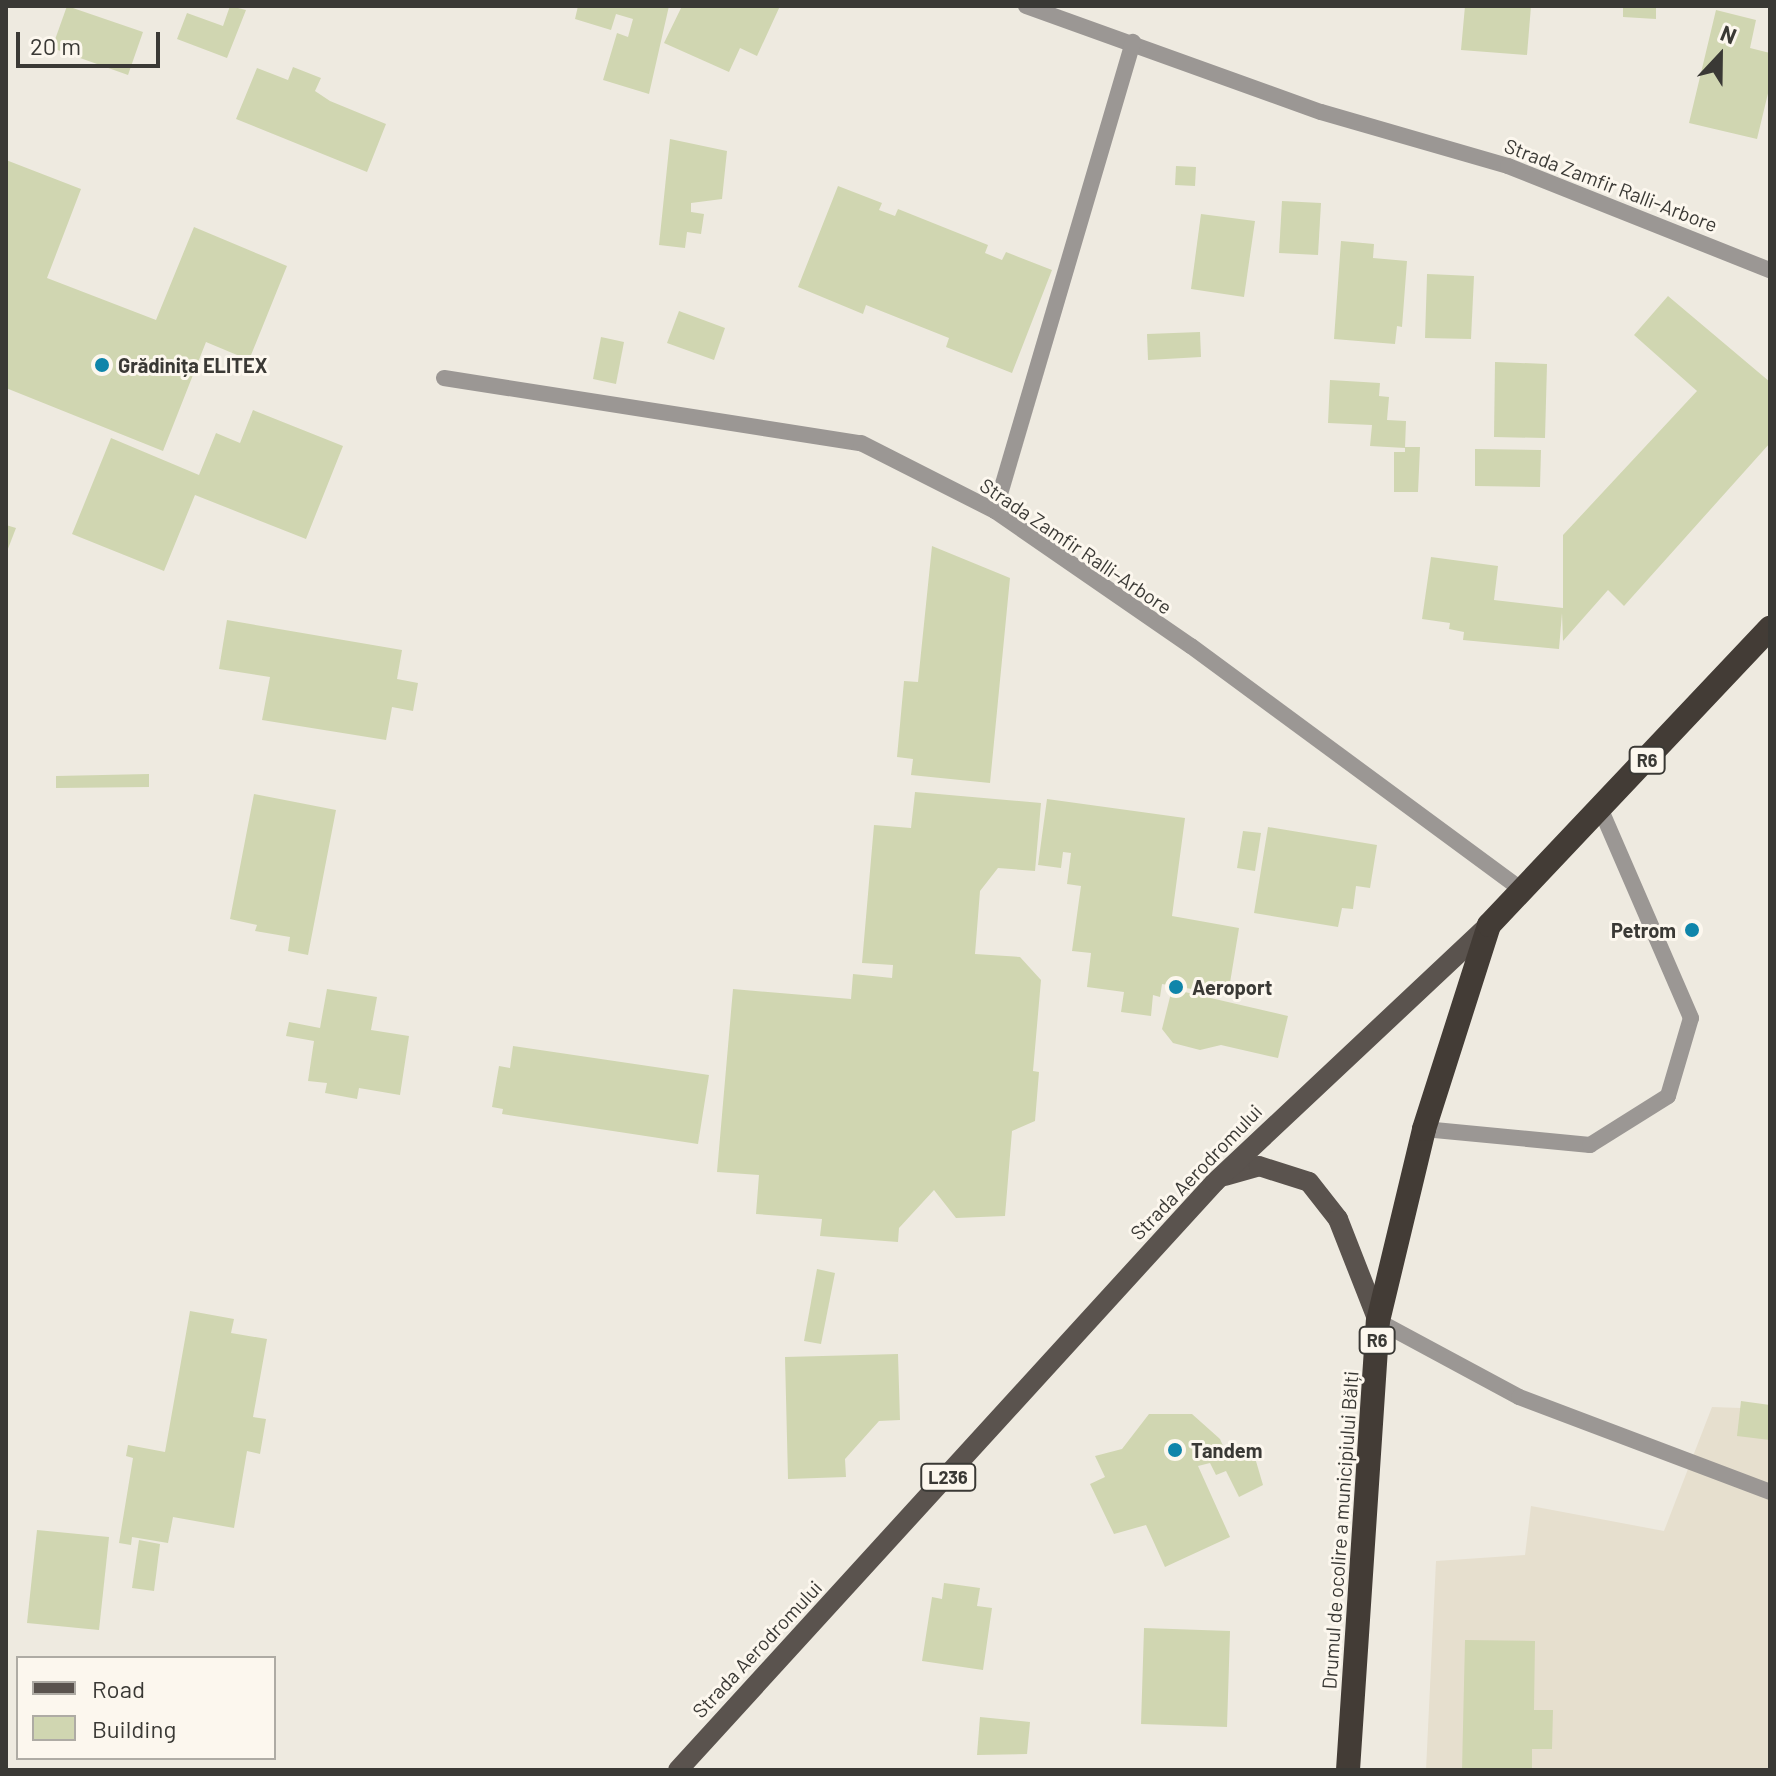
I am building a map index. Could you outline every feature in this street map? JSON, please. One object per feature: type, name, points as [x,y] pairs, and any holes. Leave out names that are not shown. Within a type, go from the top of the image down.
[{"type":"highway","name":"Strada Aerodromului","points":[[1489,925],[1770,628]]},
{"type":"highway","name":"Drumul de ocolire a municipiului Bălți","points":[[1348,1770],[1378,1321],[1424,1129],[1489,925]]},
{"type":"main road","name":"Strada Aerodromului","points":[[678,1770],[1215,1182],[1489,925]]},
{"type":"main road","points":[[1215,1182],[1259,1166],[1309,1182],[1338,1219],[1378,1321]]},
{"type":"street","name":"Strada Zamfir Ralli-Arbore","points":[[1026,6],[1321,112],[1508,166],[1651,218],[1770,270]]},
{"type":"street","points":[[995,511],[1133,42]]},
{"type":"street","name":"Strada Zamfir Ralli-Arbore","points":[[444,378],[861,443],[995,511],[1191,646],[1523,891]]},
{"type":"street","points":[[1424,1129],[1590,1145],[1668,1096],[1691,1018],[1600,808]]},
{"type":"street","points":[[1378,1321],[1519,1397],[1770,1492]]},
{"type":"shaded area","points":[[1712,1407],[1770,1409],[1770,1770],[1426,1770],[1436,1561],[1525,1555],[1531,1506],[1664,1531]]},
{"type":"building","points":[[67,6],[143,32],[128,75],[52,48]]},
{"type":"building","points":[[230,6],[246,10],[227,58],[177,39],[187,13],[223,26]]},
{"type":"building","points":[[578,6],[669,6],[649,94],[603,80],[617,33],[628,37],[633,19],[616,14],[611,30],[575,19]]},
{"type":"building","points":[[682,6],[780,6],[757,56],[740,48],[729,72],[664,43]]},
{"type":"building","points":[[1465,6],[1531,6],[1527,55],[1461,50]]},
{"type":"building","points":[[1623,6],[1656,6],[1656,19],[1623,17]]},
{"type":"building","points":[[1716,10],[1756,20],[1750,48],[1770,53],[1770,85],[1757,139],[1689,123]]},
{"type":"building","points":[[293,67],[321,78],[315,91],[330,101],[386,124],[367,172],[236,119],[257,68],[288,80]]},
{"type":"building","points":[[670,139],[727,151],[722,199],[691,203],[691,212],[704,214],[701,234],[687,232],[685,248],[659,245]]},
{"type":"building","points":[[6,160],[81,189],[47,278],[156,320],[194,227],[287,266],[249,360],[206,342],[163,451],[6,388]]},
{"type":"building","points":[[1176,166],[1196,167],[1195,186],[1175,185]]},
{"type":"building","points":[[838,186],[882,203],[879,210],[895,216],[898,209],[988,245],[985,253],[1002,260],[1006,252],[1052,270],[1012,373],[946,347],[949,338],[866,305],[863,314],[798,287]]},
{"type":"building","points":[[1282,201],[1321,203],[1318,255],[1279,253]]},
{"type":"building","points":[[1201,214],[1255,221],[1244,297],[1191,289]]},
{"type":"building","points":[[1341,241],[1374,244],[1373,258],[1407,261],[1402,327],[1397,326],[1395,344],[1334,339]]},
{"type":"building","points":[[1427,274],[1474,276],[1471,339],[1425,338]]},
{"type":"building","points":[[1668,296],[1770,382],[1770,443],[1624,606],[1608,590],[1563,641],[1562,613],[1559,649],[1463,640],[1464,632],[1449,629],[1450,623],[1422,619],[1431,557],[1498,566],[1494,600],[1563,608],[1563,535],[1697,391],[1634,335]]},
{"type":"building","points":[[679,311],[725,328],[714,360],[667,343]]},
{"type":"building","points":[[1200,332],[1201,357],[1148,360],[1147,334]]},
{"type":"building","points":[[601,337],[624,342],[616,384],[593,379]]},
{"type":"building","points":[[1495,362],[1547,364],[1545,438],[1494,437]]},
{"type":"building","points":[[1330,380],[1380,383],[1379,396],[1389,397],[1387,420],[1406,421],[1405,448],[1370,446],[1372,425],[1328,423]]},
{"type":"building","points":[[253,410],[343,446],[306,539],[195,495],[164,571],[72,534],[111,438],[199,475],[216,433],[240,443]]},
{"type":"building","points":[[1405,447],[1420,447],[1418,492],[1394,492],[1394,452],[1405,452]]},
{"type":"building","points":[[1475,449],[1541,450],[1540,487],[1475,486]]},
{"type":"building","points":[[6,525],[16,528],[6,554]]},
{"type":"building","points":[[932,546],[1010,578],[990,783],[911,775],[913,759],[897,757],[904,681],[918,682]]},
{"type":"building","points":[[227,620],[402,650],[397,679],[418,683],[413,711],[392,707],[386,740],[262,720],[270,677],[219,669]]},
{"type":"building","points":[[149,774],[149,787],[56,788],[56,776]]},
{"type":"building","points":[[915,792],[1041,803],[1035,871],[998,868],[980,891],[975,954],[1020,957],[1041,980],[1033,1071],[1039,1072],[1035,1121],[1012,1131],[1005,1216],[956,1218],[934,1190],[899,1228],[898,1242],[820,1236],[822,1219],[756,1214],[759,1175],[717,1172],[733,989],[851,999],[853,974],[892,978],[893,965],[862,963],[874,825],[911,828]]},
{"type":"building","points":[[254,794],[336,810],[308,955],[288,951],[290,937],[255,931],[257,925],[230,919]]},
{"type":"building","points":[[1047,799],[1185,818],[1172,916],[1239,928],[1228,995],[1162,984],[1160,997],[1153,995],[1151,1016],[1121,1012],[1124,992],[1087,987],[1091,953],[1072,951],[1081,886],[1067,884],[1071,853],[1063,852],[1061,868],[1038,865]]},
{"type":"building","points":[[1268,827],[1377,845],[1370,888],[1356,886],[1353,909],[1342,908],[1338,927],[1254,913]]},
{"type":"building","points":[[1243,831],[1261,833],[1255,871],[1237,868]]},
{"type":"building","points":[[327,989],[377,997],[371,1030],[409,1036],[400,1095],[359,1088],[357,1099],[325,1093],[327,1083],[308,1081],[314,1041],[286,1036],[289,1022],[320,1028]]},
{"type":"building","points":[[1172,989],[1288,1016],[1278,1058],[1221,1045],[1200,1050],[1173,1043],[1162,1029]]},
{"type":"building","points":[[513,1046],[709,1075],[698,1144],[502,1114],[503,1109],[492,1107],[499,1066],[510,1068]]},
{"type":"building","points":[[817,1269],[835,1273],[821,1344],[804,1341]]},
{"type":"building","points":[[190,1311],[234,1319],[231,1333],[267,1339],[253,1417],[266,1419],[260,1454],[247,1451],[234,1528],[173,1517],[168,1543],[132,1537],[131,1545],[119,1543],[133,1458],[126,1456],[128,1445],[165,1452]]},
{"type":"building","points":[[898,1354],[900,1420],[879,1421],[845,1459],[846,1477],[788,1479],[785,1357]]},
{"type":"building","points":[[1741,1401],[1770,1405],[1770,1440],[1737,1436]]},
{"type":"building","points":[[1149,1414],[1192,1414],[1220,1439],[1227,1455],[1251,1444],[1263,1485],[1239,1497],[1226,1471],[1216,1475],[1210,1463],[1198,1466],[1230,1537],[1165,1567],[1146,1525],[1114,1534],[1090,1484],[1105,1477],[1095,1456],[1122,1449]]},
{"type":"building","points":[[37,1530],[109,1537],[99,1630],[27,1623]]},
{"type":"building","points":[[139,1540],[160,1544],[154,1591],[132,1588]]},
{"type":"building","points":[[944,1583],[980,1588],[977,1606],[992,1608],[983,1670],[922,1661],[932,1597],[942,1599]]},
{"type":"building","points":[[1144,1628],[1230,1631],[1227,1727],[1141,1724]]},
{"type":"building","points":[[1465,1640],[1535,1641],[1534,1710],[1553,1710],[1552,1749],[1532,1749],[1532,1770],[1462,1770]]},
{"type":"building","points":[[980,1717],[1030,1722],[1027,1754],[977,1755]]},
{"type":"place","name":"Grădinița ELITEX","points":[[102,365]]},
{"type":"place","name":"Petrom","points":[[1692,930]]},
{"type":"place","name":"Aeroport","points":[[1176,987]]},
{"type":"place","name":"Tandem","points":[[1175,1450]]}]
